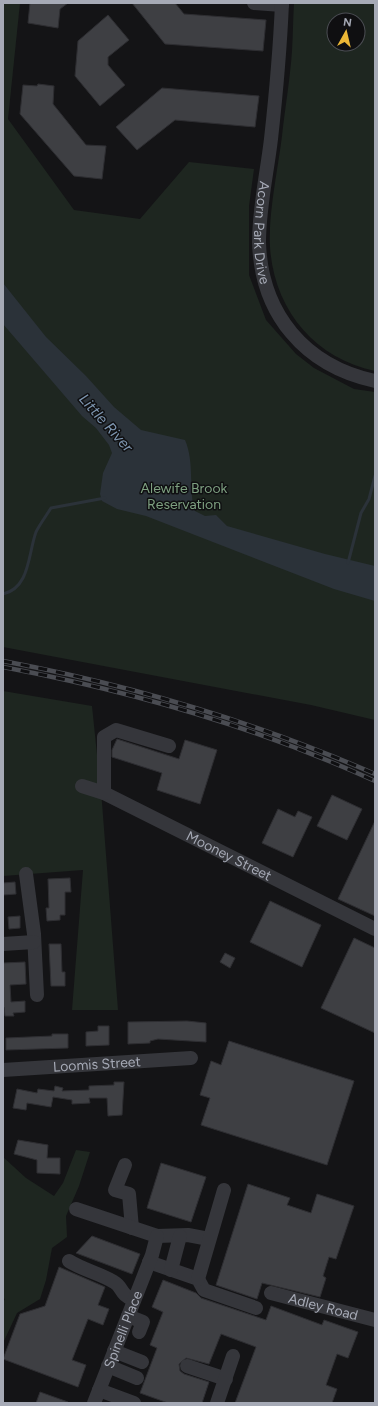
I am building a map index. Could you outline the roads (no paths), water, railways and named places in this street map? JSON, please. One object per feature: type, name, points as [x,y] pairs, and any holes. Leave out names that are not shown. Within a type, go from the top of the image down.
[{"type":"street","points":[[254,3],[282,4]]},
{"type":"street","name":"Acorn Park Drive","points":[[282,4],[278,77],[259,240],[263,280],[278,315],[301,345],[335,369],[354,377],[375,381]]},
{"type":"street","points":[[104,794],[104,737],[116,730],[170,746]]},
{"type":"street","name":"Mooney Street","points":[[82,786],[104,794],[267,877],[375,929]]},
{"type":"street","points":[[26,874],[34,942],[37,995]]},
{"type":"street","points":[[3,944],[34,942]]},
{"type":"street","name":"Loomis Street","points":[[3,1070],[191,1058]]},
{"type":"street","points":[[125,1165],[115,1190],[129,1194],[132,1228]]},
{"type":"street","points":[[224,1190],[198,1279],[204,1290],[256,1308]]},
{"type":"street","points":[[76,1209],[157,1236],[166,1234],[180,1236],[188,1235],[209,1239]]},
{"type":"street","name":"Spinelli Place","points":[[96,1396],[128,1316],[157,1236]]},
{"type":"street","points":[[168,1273],[180,1236]]},
{"type":"street","points":[[150,1258],[168,1273],[198,1279]]},
{"type":"street","points":[[69,1261],[76,1266],[116,1282],[124,1296],[134,1300]]},
{"type":"street","name":"Adley Road","points":[[271,1293],[375,1320]]},
{"type":"street","points":[[128,1316],[143,1322],[139,1332]]},
{"type":"street","points":[[114,1351],[142,1362]]},
{"type":"street","points":[[217,1403],[233,1356]]},
{"type":"street","points":[[108,1366],[136,1378]]},
{"type":"street","points":[[187,1366],[226,1379]]},
{"type":"street","points":[[96,1396],[134,1403]]},
{"type":"water","name":"Little River","points":[[3,283],[46,337],[86,376],[114,407],[141,430],[185,440],[190,458],[192,495],[195,511],[205,516],[216,515],[227,526],[325,554],[375,566],[375,601],[334,589],[146,516],[117,509],[102,501],[100,494],[103,473],[112,453],[109,445],[96,428],[82,416],[3,324]]},
{"type":"waterway","points":[[348,563],[361,513],[369,499],[375,476]]},
{"type":"waterway","points":[[3,594],[12,591],[23,578],[27,569],[36,532],[51,508],[105,498]]},
{"type":"railway","points":[[3,661],[98,681],[192,707],[285,738],[375,774]]},
{"type":"railway","points":[[3,667],[98,687],[192,713],[285,744],[375,781]]},
{"type":"park label","name":"Alewife Brook Reservation","points":[[184,496]]}]
